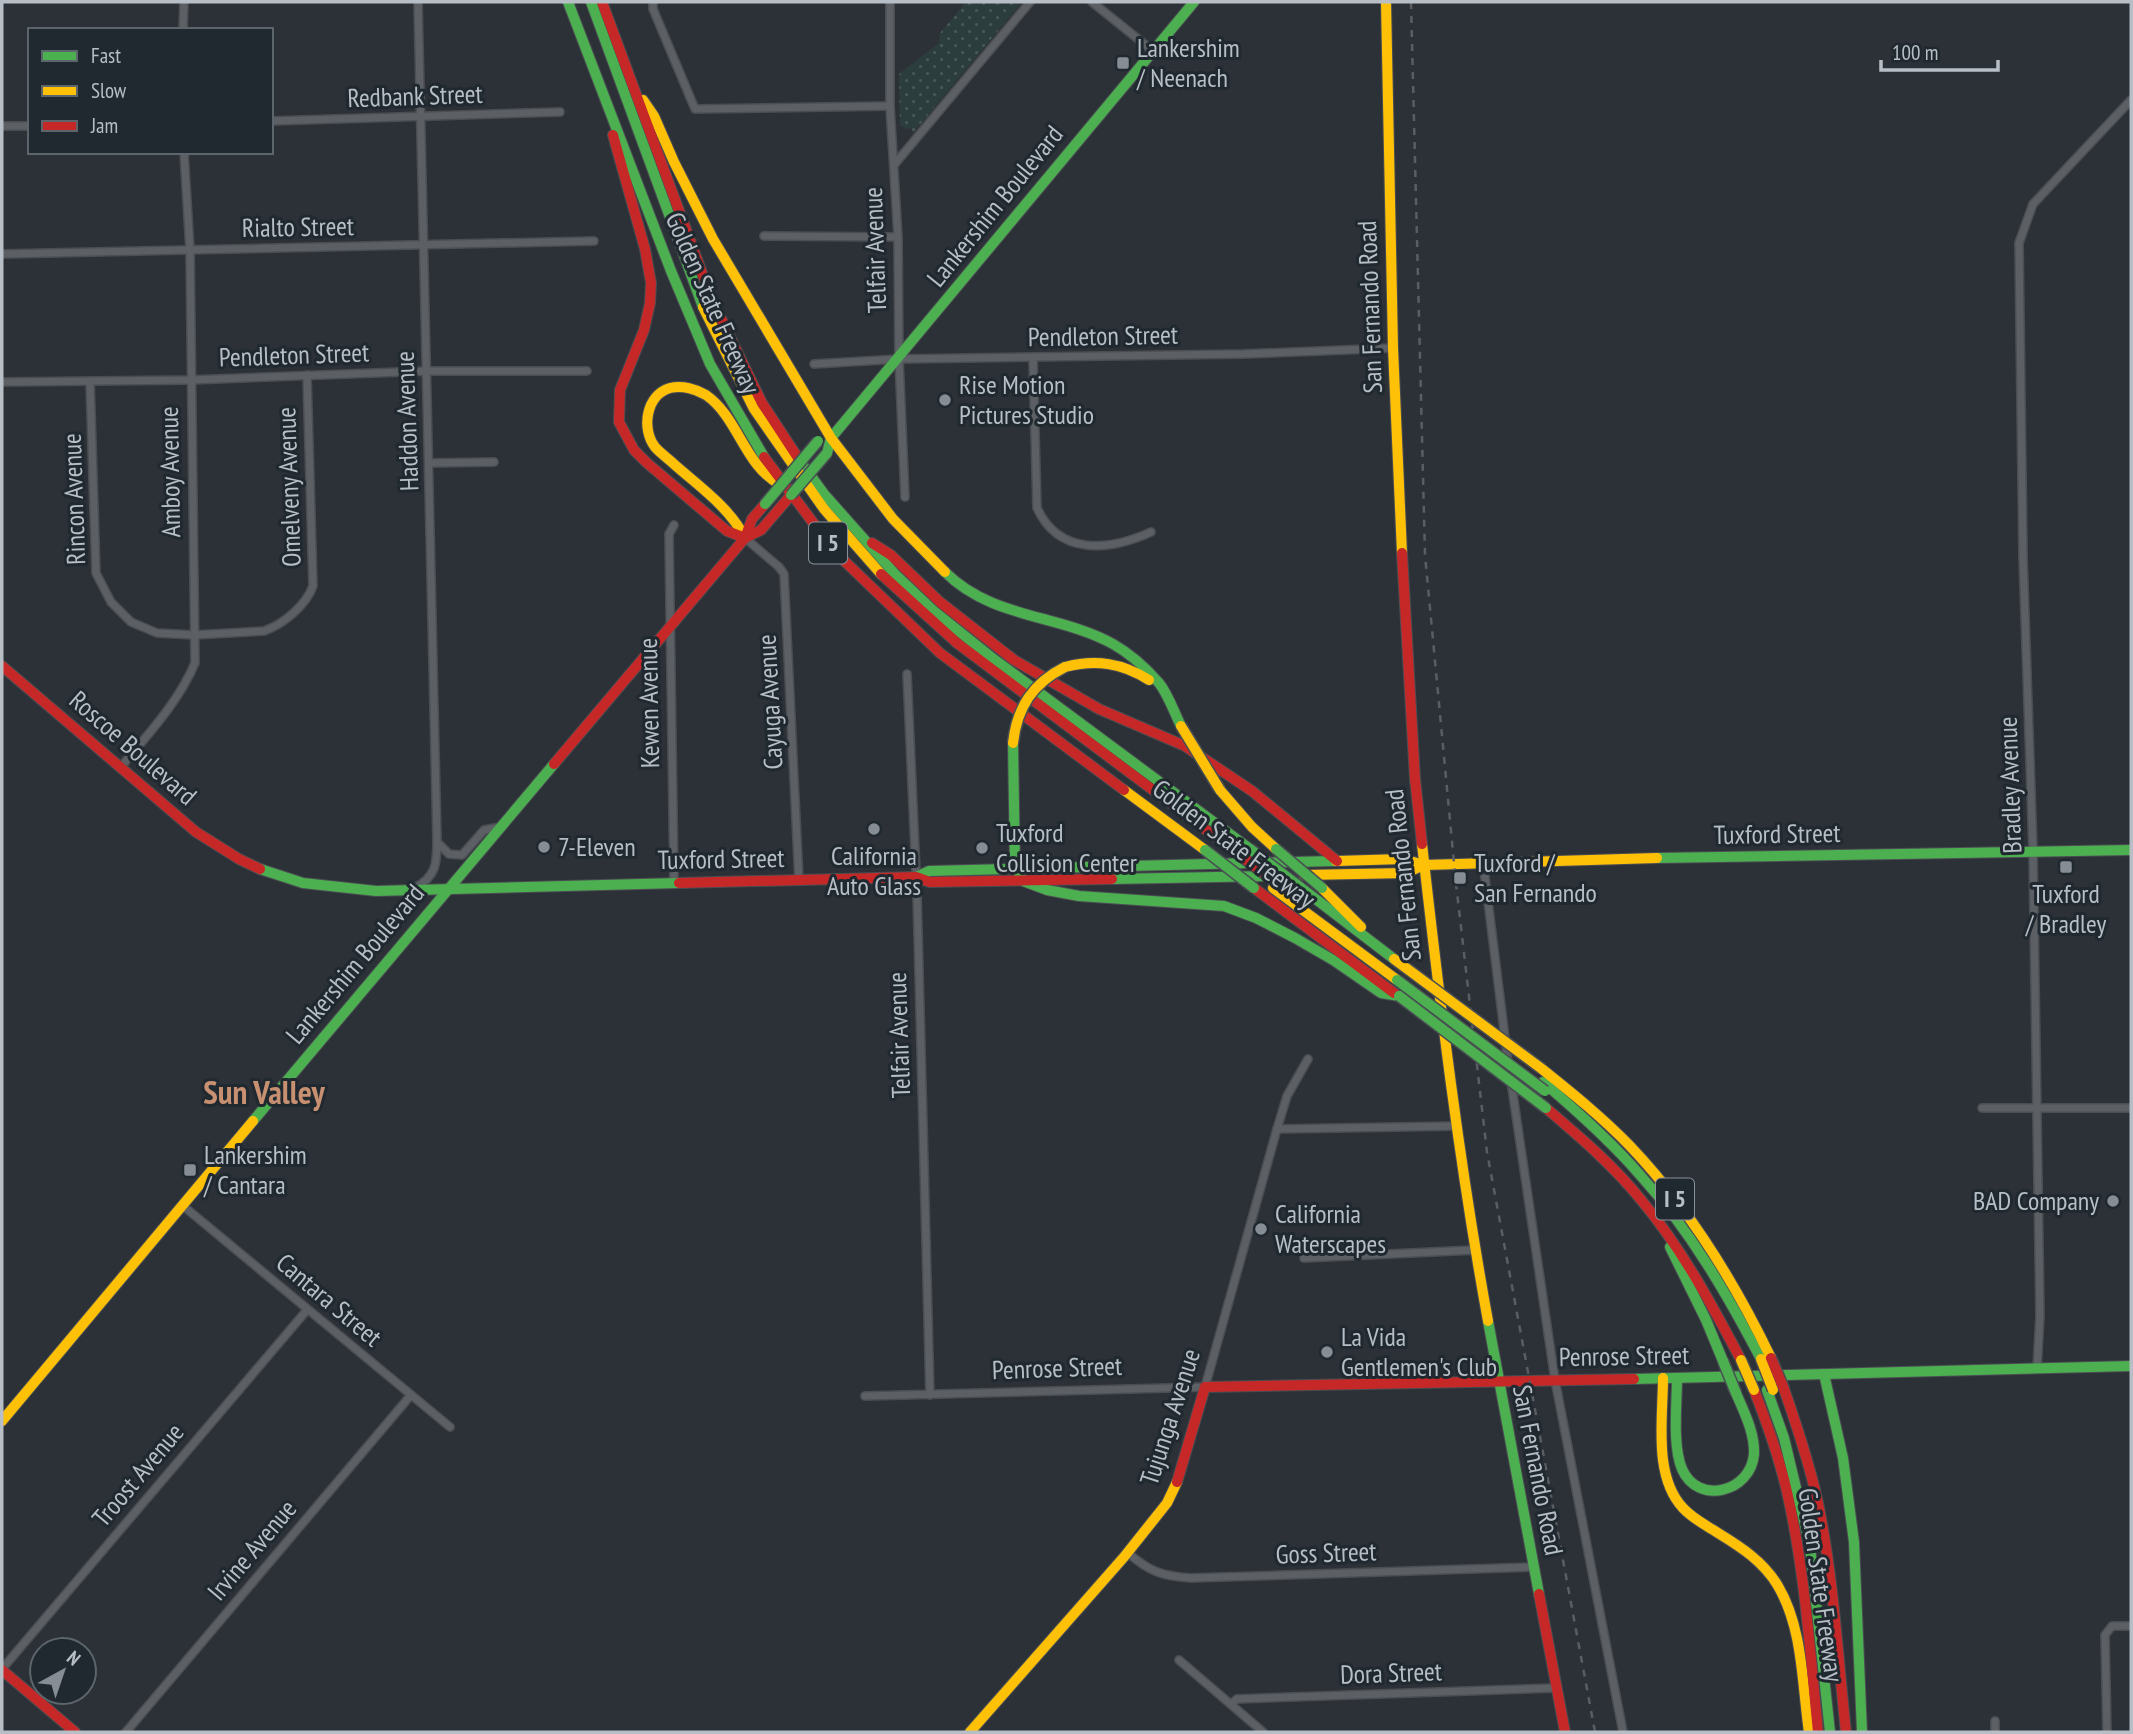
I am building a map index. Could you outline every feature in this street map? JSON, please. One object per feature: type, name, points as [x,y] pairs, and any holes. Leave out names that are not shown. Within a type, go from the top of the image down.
[{"type":"main road","name":"Golden State Freeway","points":[[568,2],[671,271],[710,364],[757,447],[786,489],[844,561],[940,653],[1546,1108],[1628,1183],[1661,1227],[1699,1281],[1741,1360],[1770,1433],[1789,1505],[1801,1569],[1818,1732]]},
{"type":"main road","points":[[585,2],[696,303],[725,368],[756,425],[789,473],[855,555],[898,600],[935,633],[1544,1087],[1593,1133],[1656,1201],[1689,1244],[1762,1359],[1794,1450],[1813,1533],[1836,1732]]},
{"type":"main road","points":[[591,2],[699,299],[754,409],[824,509],[886,579],[957,643],[1228,850]]},
{"type":"main road","name":"Golden State Freeway","points":[[602,2],[712,300],[737,355],[793,451],[824,494],[858,534],[935,612],[1542,1069],[1604,1121],[1630,1146],[1665,1187],[1720,1263],[1758,1330],[1762,1359],[1803,1444],[1827,1556],[1846,1732]]},
{"type":"main road","name":"Lankershim Boulevard","points":[[745,538],[761,530],[827,453],[831,438],[1194,2]]},
{"type":"main road","name":"San Fernando Road","points":[[1386,2],[1393,348],[1412,724],[1424,865],[1456,1126],[1475,1250],[1564,1732]]},
{"type":"main road","points":[[633,85],[654,116],[713,239],[831,438],[893,519],[954,581],[989,603],[1090,634],[1113,644],[1133,658],[1160,684],[1181,726]]},
{"type":"main road","points":[[608,110],[645,248],[651,283],[644,330],[620,390],[619,422],[634,450],[648,463],[727,531],[745,538]]},
{"type":"main road","points":[[745,538],[736,520],[654,446],[646,423],[653,400],[673,387],[696,390],[706,396],[722,413],[767,477],[786,489]]},
{"type":"main road","name":"Lankershim Boulevard","points":[[2,1421],[745,538],[752,519],[818,441],[831,438]]},
{"type":"main road","points":[[858,534],[891,555],[940,602],[1014,660],[1099,709],[1185,746],[1252,791],[1337,861]]},
{"type":"main road","points":[[1380,948],[1346,910],[1252,827],[1220,790],[1158,688],[1137,672],[1123,666],[1095,661],[1065,667],[1043,679],[1027,696],[1016,718],[1013,743],[1015,868],[1023,881],[1047,890],[1079,896],[1224,906],[1256,918],[1295,938],[1381,993],[1399,996]]},
{"type":"main road","name":"Roscoe Boulevard","points":[[2,666],[196,832],[238,860]]},
{"type":"main road","name":"Tuxford Street","points":[[916,877],[929,871],[1403,859],[1424,865],[2131,850]]},
{"type":"main road","name":"Tuxford Street","points":[[238,860],[282,878],[329,889],[411,890],[916,877],[930,882],[1406,873],[1424,865]]},
{"type":"main road","points":[[1082,880],[1089,875],[1106,874],[1111,866]]},
{"type":"main road","points":[[1661,1227],[1676,1263],[1706,1320],[1751,1433],[1753,1464],[1745,1480],[1739,1485],[1724,1491],[1710,1492],[1689,1480],[1680,1462],[1677,1378]]},
{"type":"main road","name":"Penrose Street","points":[[1205,1387],[2131,1366]]},
{"type":"main road","points":[[1824,1374],[1843,1458],[1854,1542],[1862,1732]]},
{"type":"main road","points":[[1663,1378],[1664,1453],[1670,1486],[1688,1514],[1750,1553],[1779,1588],[1793,1623],[1809,1732]]},
{"type":"main road","name":"Tujunga Avenue","points":[[970,1732],[1128,1553],[1167,1503],[1178,1481],[1205,1387]]},
{"type":"main road","points":[[1775,1390],[1810,1546],[1830,1732]]},
{"type":"main road","points":[[2,1669],[75,1732]]},
{"type":"street","points":[[183,28],[184,2]]},
{"type":"street","name":"Haddon Avenue","points":[[411,890],[427,881],[437,856],[418,2]]},
{"type":"street","points":[[653,2],[653,9],[695,110],[890,106]]},
{"type":"street","name":"Telfair Avenue","points":[[890,2],[890,106],[898,237],[899,359],[905,496]]},
{"type":"street","points":[[894,165],[1030,2]]},
{"type":"street","points":[[1092,2],[1153,51]]},
{"type":"street","name":"Bradley Avenue","points":[[2037,1368],[2040,1316],[2033,850],[2023,557],[2018,243],[2033,204],[2131,100]]},
{"type":"street","name":"Redbank Street","points":[[273,121],[559,112]]},
{"type":"street","points":[[2,126],[28,126]]},
{"type":"street","name":"Amboy Avenue","points":[[121,767],[164,715],[186,683],[195,663],[190,250],[184,154]]},
{"type":"street","points":[[764,236],[898,237]]},
{"type":"street","name":"Rialto Street","points":[[2,254],[594,241]]},
{"type":"street","name":"Pendleton Street","points":[[814,364],[899,359],[1244,354],[1393,348]]},
{"type":"street","points":[[1033,358],[1037,508],[1045,525],[1060,538],[1076,544],[1131,541],[1151,532]]},
{"type":"street","name":"Pendleton Street","points":[[2,382],[190,380],[426,371],[587,371]]},
{"type":"street","name":"Omelveny Avenue","points":[[194,635],[264,631],[300,607],[309,596],[313,586],[307,375]]},
{"type":"street","name":"Rincon Avenue","points":[[90,381],[96,573],[111,602],[131,622],[157,632],[194,635]]},
{"type":"street","points":[[429,463],[494,462]]},
{"type":"street","name":"Kewen Avenue","points":[[674,525],[669,534],[674,882]]},
{"type":"street","name":"Cayuga Avenue","points":[[745,538],[784,574],[799,881]]},
{"type":"street","name":"Telfair Avenue","points":[[907,674],[916,877],[930,1395]]},
{"type":"street","points":[[437,840],[439,846],[449,855],[462,855],[484,830],[501,827]]},
{"type":"street","name":"San Fernando Road","points":[[1483,862],[1502,1018],[1555,1380],[1623,1732]]},
{"type":"street","name":"Tujunga Avenue","points":[[1205,1387],[1287,1096],[1308,1059]]},
{"type":"street","points":[[1982,1108],[2131,1108]]},
{"type":"street","points":[[1277,1129],[1456,1126]]},
{"type":"street","name":"Cantara Street","points":[[182,1205],[450,1427]]},
{"type":"street","points":[[1304,1258],[1475,1250]]},
{"type":"street","name":"Troost Avenue","points":[[2,1669],[307,1310]]},
{"type":"street","name":"Penrose Street","points":[[865,1396],[1205,1387]]},
{"type":"street","name":"Irvine Avenue","points":[[126,1732],[411,1395]]},
{"type":"street","name":"Goss Street","points":[[1128,1553],[1153,1572],[1168,1577],[1191,1578],[1533,1567]]},
{"type":"street","points":[[2107,1732],[2105,1635],[2112,1626],[2131,1626]]},
{"type":"street","points":[[1179,1660],[1264,1732]]},
{"type":"street","name":"Dora Street","points":[[1230,1704],[1237,1699],[1555,1688]]},
{"type":"street","points":[[1995,1721],[1995,1732]]},
{"type":"shaded area","points":[[966,2],[1022,2],[913,133],[911,128],[900,126],[899,74],[939,43],[940,33]]},
{"type":"railway","points":[[1411,2],[1425,555],[1456,884],[1487,1152],[1595,1732]]},
{"type":"traffic: fast","points":[[568,2],[671,271],[710,364],[764,457]]},
{"type":"traffic: fast","points":[[591,2],[703,307]]},
{"type":"traffic: fast","points":[[827,453],[831,438],[1194,2]]},
{"type":"traffic: fast","points":[[765,504],[818,441]]},
{"type":"traffic: fast","points":[[791,495],[827,453]]},
{"type":"traffic: fast","points":[[800,461],[824,494],[895,574],[935,612],[991,657],[1250,849]]},
{"type":"traffic: fast","points":[[945,572],[983,599],[1092,634],[1113,644],[1137,661],[1159,683],[1181,726]]},
{"type":"traffic: fast","points":[[1013,743],[1015,868],[1023,881],[1047,890],[1079,896],[1224,906],[1256,918],[1295,938],[1381,993],[1399,996]]},
{"type":"traffic: fast","points":[[253,1121],[554,764]]},
{"type":"traffic: fast","points":[[1250,849],[1300,887]]},
{"type":"traffic: fast","points":[[1276,849],[1322,888]]},
{"type":"traffic: fast","points":[[1205,850],[1254,888]]},
{"type":"traffic: fast","points":[[1657,858],[2131,850]]},
{"type":"traffic: fast","points":[[916,877],[929,871],[1336,861]]},
{"type":"traffic: fast","points":[[260,869],[303,883],[376,891],[679,883]]},
{"type":"traffic: fast","points":[[1112,879],[1270,876]]},
{"type":"traffic: fast","points":[[1300,887],[1394,959]]},
{"type":"traffic: fast","points":[[1397,980],[1545,1091]]},
{"type":"traffic: fast","points":[[1399,996],[1546,1108]]},
{"type":"traffic: fast","points":[[1543,1082],[1606,1138],[1658,1196],[1706,1263],[1761,1359]]},
{"type":"traffic: fast","points":[[1670,1247],[1723,1361]]},
{"type":"traffic: fast","points":[[1488,1321],[1539,1594]]},
{"type":"traffic: fast","points":[[1723,1361],[1736,1393]]},
{"type":"traffic: fast","points":[[1634,1379],[2131,1366]]},
{"type":"traffic: fast","points":[[1824,1374],[1843,1458],[1854,1542],[1862,1732]]},
{"type":"traffic: fast","points":[[1677,1378],[1676,1437],[1682,1469],[1690,1481],[1711,1491],[1734,1485],[1744,1478],[1751,1467],[1753,1438],[1736,1393]]},
{"type":"traffic: fast","points":[[1767,1390],[1784,1438],[1810,1546],[1830,1732]]},
{"type":"traffic: slow","points":[[1386,2],[1393,348],[1402,553]]},
{"type":"traffic: slow","points":[[643,100],[654,116],[713,239],[831,438],[893,519],[945,572]]},
{"type":"traffic: slow","points":[[703,307],[754,409],[824,509],[881,574]]},
{"type":"traffic: slow","points":[[745,538],[723,508],[655,447],[647,422],[651,405],[662,392],[675,387],[689,388],[706,395],[726,416],[758,466],[781,485]]},
{"type":"traffic: slow","points":[[1065,667],[1087,663],[1108,664],[1119,666],[1149,680]]},
{"type":"traffic: slow","points":[[1013,743],[1018,718],[1028,698],[1044,681],[1065,667]]},
{"type":"traffic: slow","points":[[1181,726],[1220,790]]},
{"type":"traffic: slow","points":[[1124,790],[1205,850]]},
{"type":"traffic: slow","points":[[1220,790],[1252,827],[1276,849]]},
{"type":"traffic: slow","points":[[1422,844],[1451,1083],[1488,1321]]},
{"type":"traffic: slow","points":[[1336,861],[1403,859],[1424,865],[1657,858]]},
{"type":"traffic: slow","points":[[1304,875],[1406,873],[1424,865]]},
{"type":"traffic: slow","points":[[1273,888],[1397,980]]},
{"type":"traffic: slow","points":[[1322,888],[1361,927]]},
{"type":"traffic: slow","points":[[1394,959],[1542,1069]]},
{"type":"traffic: slow","points":[[1542,1069],[1620,1136],[1672,1194],[1726,1273],[1771,1358]]},
{"type":"traffic: slow","points":[[2,1421],[253,1121]]},
{"type":"traffic: slow","points":[[1761,1359],[1773,1390]]},
{"type":"traffic: slow","points":[[1741,1360],[1754,1390]]},
{"type":"traffic: slow","points":[[1663,1378],[1661,1428],[1667,1480],[1687,1512],[1751,1556],[1778,1586],[1797,1638],[1809,1732]]},
{"type":"traffic: slow","points":[[970,1732],[1124,1557],[1167,1503],[1177,1482]]},
{"type":"traffic: jam","points":[[602,2],[712,300],[762,403],[800,461]]},
{"type":"traffic: jam","points":[[613,135],[645,249],[651,283],[644,330],[620,390],[619,422],[634,450],[647,463],[727,531],[745,538]]},
{"type":"traffic: jam","points":[[764,457],[835,552],[940,653],[1124,790]]},
{"type":"traffic: jam","points":[[745,538],[761,530],[791,495]]},
{"type":"traffic: jam","points":[[554,764],[745,538],[752,519],[765,504]]},
{"type":"traffic: jam","points":[[872,543],[891,555],[940,602],[1014,660],[1099,709],[1185,746],[1252,791],[1337,861]]},
{"type":"traffic: jam","points":[[1402,553],[1415,779],[1422,844]]},
{"type":"traffic: jam","points":[[881,574],[957,643],[1233,850]]},
{"type":"traffic: jam","points":[[2,666],[196,832],[260,869]]},
{"type":"traffic: jam","points":[[1233,850],[1284,888]]},
{"type":"traffic: jam","points":[[679,883],[916,877],[930,882],[1112,879]]},
{"type":"traffic: jam","points":[[1254,888],[1394,993]]},
{"type":"traffic: jam","points":[[1546,1108],[1608,1164],[1657,1219],[1696,1278],[1741,1360]]},
{"type":"traffic: jam","points":[[1771,1358],[1784,1389]]},
{"type":"traffic: jam","points":[[1177,1482],[1205,1387],[1634,1379]]},
{"type":"traffic: jam","points":[[1784,1389],[1809,1466],[1825,1540],[1846,1732]]},
{"type":"traffic: jam","points":[[1754,1390],[1776,1453],[1793,1522],[1806,1612],[1818,1732]]},
{"type":"traffic: jam","points":[[1539,1594],[1565,1732]]},
{"type":"traffic: jam","points":[[2,1670],[75,1732]]},
{"type":"place","name":"Lankershim / Neenach","points":[[1123,63]]},
{"type":"place","name":"Rise Motion Pictures Studio","points":[[945,400]]},
{"type":"place","name":"California Auto Glass","points":[[874,829]]},
{"type":"place","name":"7-Eleven","points":[[544,847]]},
{"type":"place","name":"Tuxford Collision Center","points":[[982,848]]},
{"type":"place","name":"Tuxford / Bradley","points":[[2066,867]]},
{"type":"place","name":"Tuxford / San Fernando","points":[[1460,878]]},
{"type":"place","name":"Lankershim / Cantara","points":[[190,1170]]},
{"type":"place","name":"BAD Company","points":[[2113,1201]]},
{"type":"place","name":"California Waterscapes","points":[[1261,1229]]},
{"type":"place","name":"La Vida Gentlemen's Club","points":[[1327,1352]]},
{"type":"district","name":"Sun Valley","points":[[264,1092]]}]
